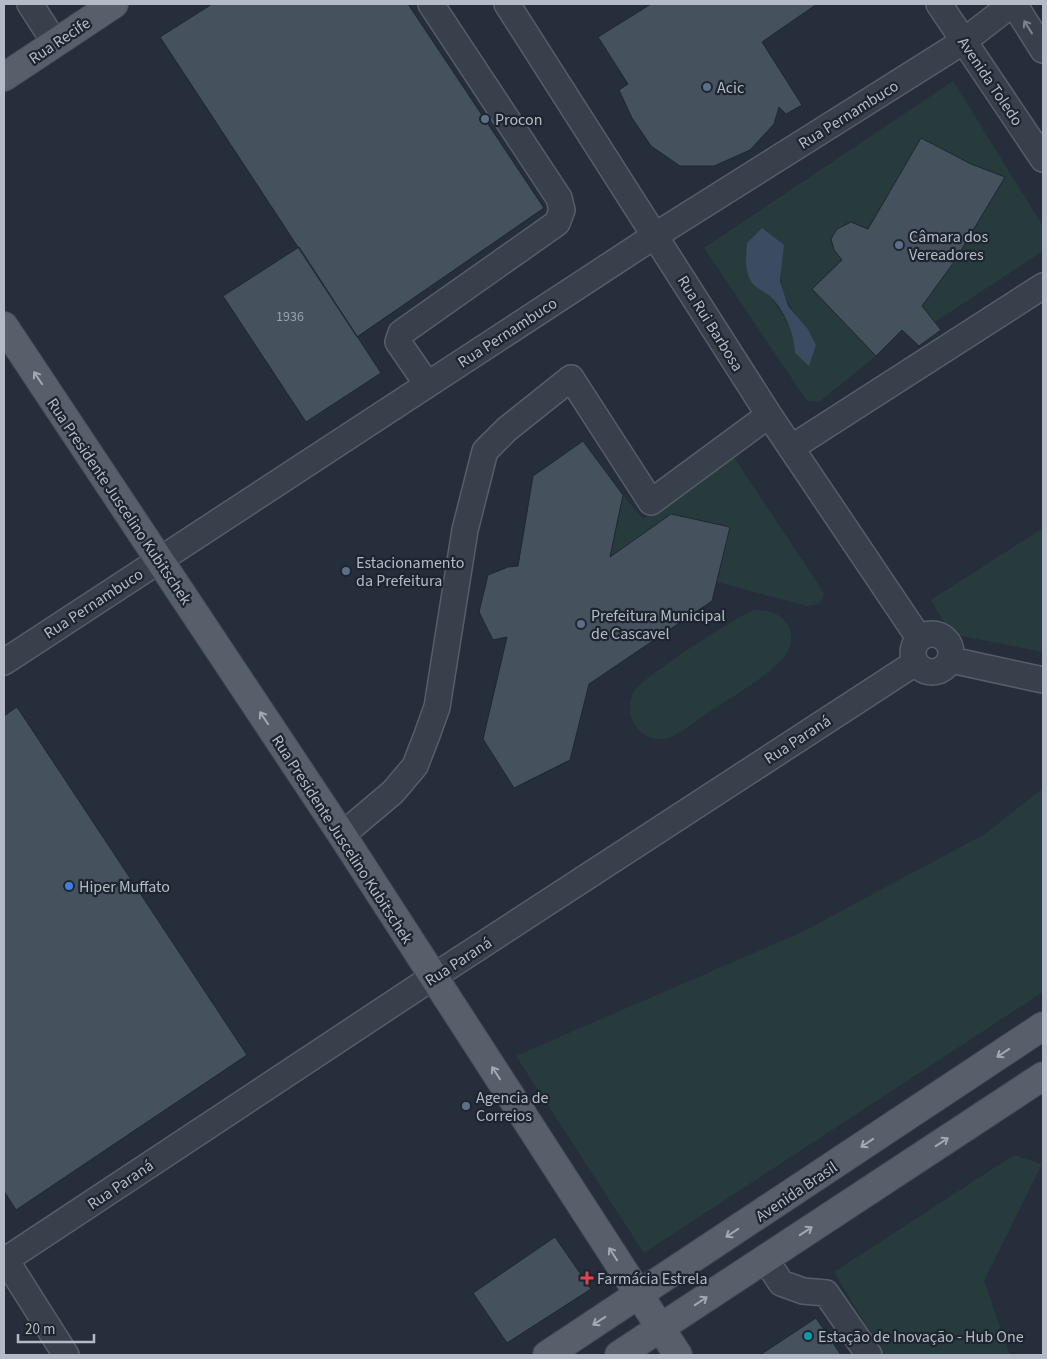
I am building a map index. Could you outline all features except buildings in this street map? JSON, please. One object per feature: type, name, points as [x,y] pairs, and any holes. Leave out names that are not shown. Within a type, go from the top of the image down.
[{"type":"main road","name":"Rua Recife","points":[[4,77],[114,4]]},
{"type":"main road","name":"Rua Presidente Juscelino Kubitschek","points":[[4,326],[342,836],[678,1355]]},
{"type":"main road","name":"Avenida Brasil","points":[[548,1355],[1043,1026]]},
{"type":"main road","points":[[619,1355],[1043,1076]]},
{"type":"street","points":[[30,4],[54,43]]},
{"type":"street","points":[[427,384],[398,342],[402,333],[557,223],[562,210],[559,198],[431,4]]},
{"type":"street","name":"Rua Rui Barbosa","points":[[507,4],[769,415],[919,638]]},
{"type":"street","name":"Avenida Toledo","points":[[939,4],[1043,159]]},
{"type":"street","points":[[1013,4],[1043,50]]},
{"type":"street","name":"Rua Pernambuco","points":[[4,662],[656,235],[964,42],[1013,4]]},
{"type":"street","points":[[791,448],[1043,286]]},
{"type":"street","points":[[342,836],[393,792],[415,766],[437,707],[465,530],[485,451],[507,429],[570,378],[651,502],[769,415]]},
{"type":"street","points":[[931,634],[944,637],[951,647],[951,660],[941,672],[926,673],[915,663],[913,650],[919,638],[931,634]]},
{"type":"street","points":[[951,660],[1043,680]]},
{"type":"street","name":"Rua Paraná","points":[[4,1260],[915,663]]},
{"type":"street","points":[[766,1258],[781,1283],[803,1291],[826,1293],[869,1355]]},
{"type":"street","points":[[4,1260],[66,1355]]},
{"type":"shaded area","points":[[953,81],[1043,226],[1043,251],[935,322],[922,306],[954,262],[1005,177],[971,164],[921,138],[868,229],[850,222],[837,229],[834,250],[842,260],[812,289],[876,356],[819,402],[807,401],[704,248]],"holes":[[[784,245],[781,271],[783,290],[790,307],[807,328],[795,353],[790,329],[770,296]]]},
{"type":"shaded area","points":[[733,456],[824,594],[819,604],[807,606],[717,582],[729,527],[671,514],[610,557],[623,495],[643,519]]},
{"type":"shaded area","points":[[1043,528],[1043,652],[951,634],[931,600]]},
{"type":"shaded area","points":[[754,610],[774,613],[786,622],[790,630],[791,641],[784,657],[752,684],[669,738],[654,738],[639,730],[631,716],[631,699],[634,691],[654,674],[691,648],[729,623]]},
{"type":"shaded area","points":[[1043,788],[1043,992],[644,1253],[516,1056],[802,932],[985,834]]},
{"type":"shaded area","points":[[1014,1155],[1042,1164],[984,1281],[1010,1355],[884,1355],[834,1272]]},
{"type":"water","points":[[762,228],[784,245],[780,281],[788,306],[807,328],[816,345],[809,366],[795,353],[791,330],[780,308],[769,295],[755,286],[748,275],[746,264],[747,243]]},
{"type":"place","name":"Acic","points":[[707,87]]},
{"type":"place","name":"Procon","points":[[485,119]]},
{"type":"place","name":"Câmara dos Vereadores","points":[[899,245]]},
{"type":"place","name":"Estacionamento da Prefeitura","points":[[346,571]]},
{"type":"place","name":"Prefeitura Municipal de Cascavel","points":[[581,624]]},
{"type":"place","name":"Hiper Muffato","points":[[69,886]]},
{"type":"place","name":"Agencia de Correios","points":[[466,1106]]},
{"type":"place","name":"Farmácia Estrela","points":[[587,1278]]},
{"type":"place","name":"Estação de Inovação - Hub One","points":[[808,1336]]}]
